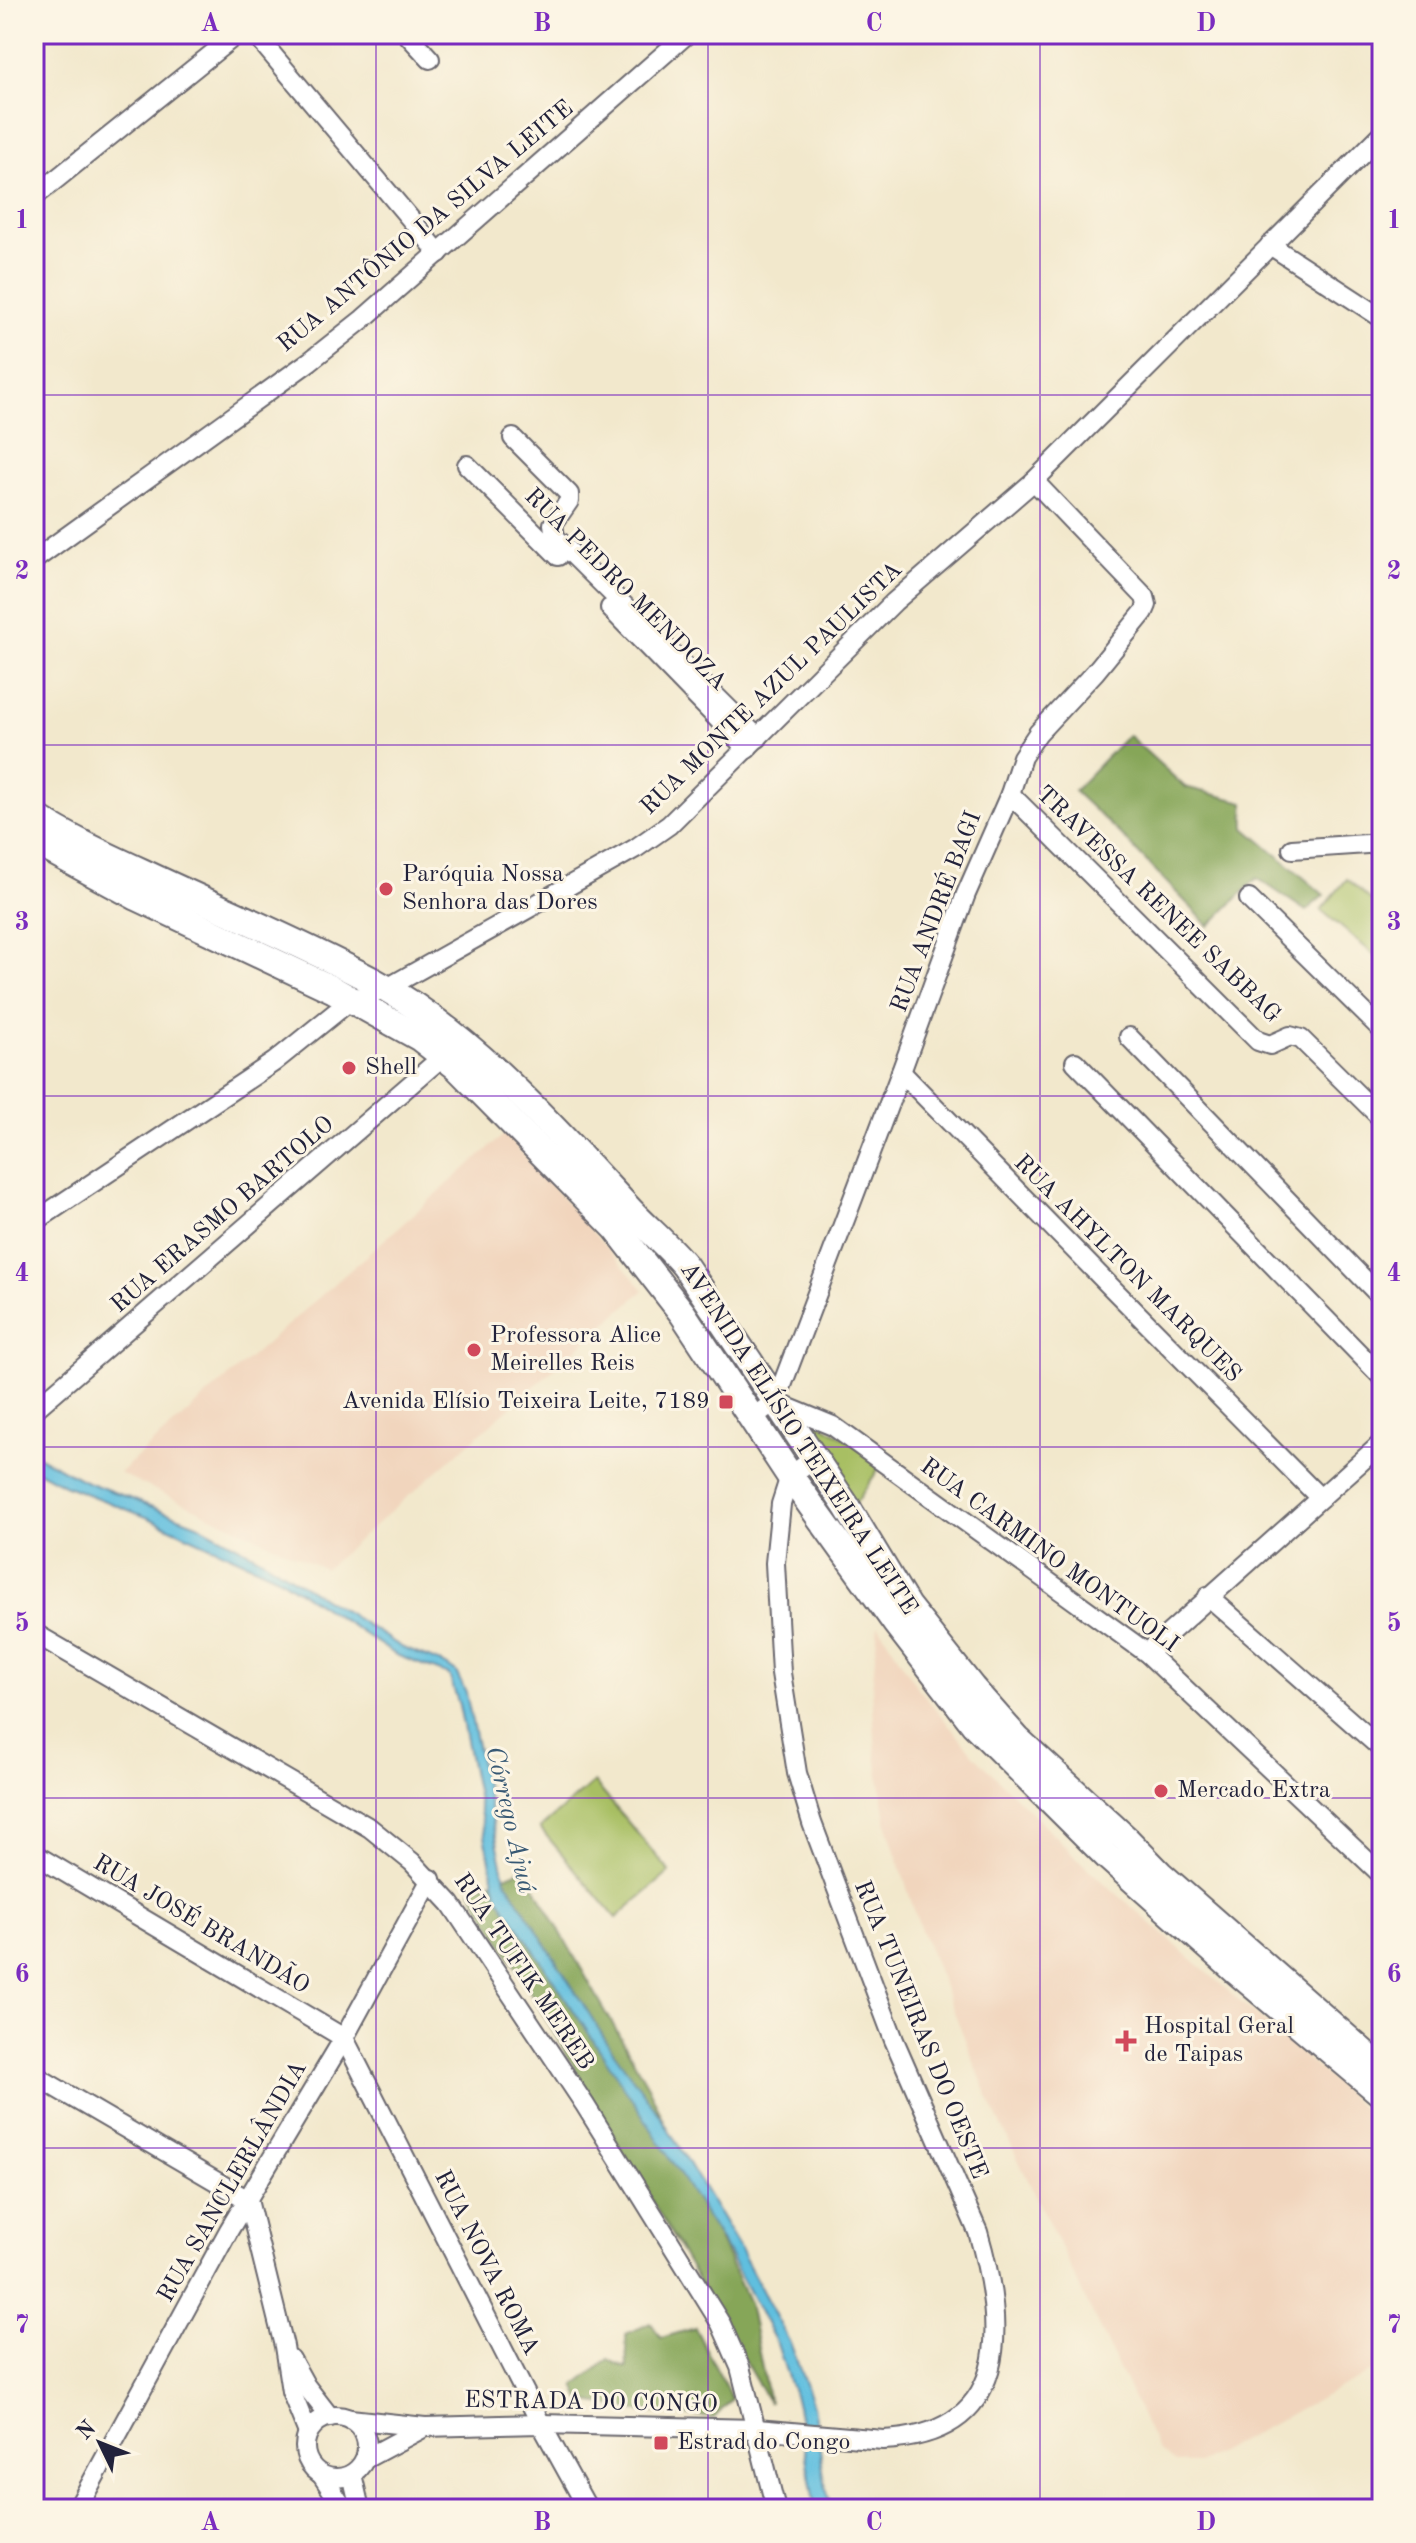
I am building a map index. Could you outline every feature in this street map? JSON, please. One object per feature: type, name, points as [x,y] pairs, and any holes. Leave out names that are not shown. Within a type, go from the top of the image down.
[{"type":"main road","name":"AVENIDA ELÍSIO TEIXEIRA LEITE","points":[[34,816],[116,860],[387,988],[418,1007],[616,1228],[683,1314],[790,1476],[895,1622],[974,1724],[1119,1867],[1235,1970],[1374,2064]]},
{"type":"main road","name":"AVENIDA ELÍSIO TEIXEIRA LEITE","points":[[34,841],[137,897],[246,947],[407,1030],[452,1047],[670,1247],[847,1507],[907,1606],[962,1676],[1017,1739],[1160,1874],[1374,2064],[1382,2094]]},
{"type":"street","points":[[34,197],[237,34]]},
{"type":"street","points":[[255,34],[439,253]]},
{"type":"street","points":[[407,34],[430,59]]},
{"type":"street","name":"RUA ANTÔNIO DA SILVA LEITE","points":[[34,560],[310,361],[363,319],[687,34]]},
{"type":"street","name":"RUA MONTE AZUL PAULISTA","points":[[34,1222],[274,1062],[351,1000],[387,988],[658,834],[931,568],[1034,481],[1382,134]]},
{"type":"street","points":[[1270,245],[1382,318]]},
{"type":"street","name":"RUA PEDRO MENDOZA","points":[[513,438],[569,494],[569,501],[553,524],[555,537],[753,744]]},
{"type":"street","name":"RUA PEDRO MENDOZA","points":[[467,465],[753,744]]},
{"type":"street","name":"RUA ANDRÉ BAGI","points":[[774,1402],[966,894],[1010,794],[1017,770],[1030,743],[1095,672],[1147,605],[1145,597],[1034,481]]},
{"type":"street","name":"TRAVESSA RENEE SABBAG","points":[[1010,794],[1258,1041],[1270,1045],[1290,1036],[1301,1039],[1382,1119]]},
{"type":"street","points":[[1292,849],[1382,843]]},
{"type":"street","points":[[1249,899],[1382,1030]]},
{"type":"street","points":[[1129,1037],[1382,1298]]},
{"type":"street","name":"RUA ERASMO BARTOLO","points":[[34,1410],[452,1047]]},
{"type":"street","points":[[1075,1062],[1382,1377]]},
{"type":"street","name":"RUA AHYLTON MARQUES","points":[[901,1072],[1320,1498]]},
{"type":"street","points":[[752,1418],[774,1402]]},
{"type":"street","name":"RUA CARMINO MONTUOLI","points":[[774,1402],[833,1426],[1147,1653],[1382,1875]]},
{"type":"street","points":[[1147,1653],[1382,1443]]},
{"type":"street","points":[[790,1476],[813,1459]]},
{"type":"street","name":"RUA TUNEIRAS DO OESTE","points":[[757,2429],[901,2440],[941,2429],[960,2418],[984,2387],[993,2350],[995,2320],[986,2259],[978,2232],[894,2040],[812,1823],[797,1773],[781,1673],[775,1563],[781,1504],[790,1476]]},
{"type":"street","points":[[1208,1596],[1382,1749]]},
{"type":"street","name":"RUA TUFIK MEREB","points":[[34,1633],[370,1828],[431,1879],[451,1904],[585,2105],[721,2324],[740,2367],[776,2509]]},
{"type":"street","name":"RUA JOSÉ BRANDÃO","points":[[34,1854],[344,2038]]},
{"type":"street","name":"RUA SANCLERLÂNDIA","points":[[77,2509],[431,1879]]},
{"type":"street","name":"RUA NOVA ROMA","points":[[344,2038],[541,2424],[588,2509]]},
{"type":"street","points":[[34,2075],[248,2200],[284,2346],[291,2391],[308,2433],[308,2459],[344,2509]]},
{"type":"street","points":[[284,2346],[306,2386],[330,2417]]},
{"type":"street","points":[[308,2433],[317,2423],[330,2417],[350,2419],[364,2431],[367,2440],[365,2459],[352,2474],[331,2478],[321,2474]]},
{"type":"street","name":"ESTRADA DO CONGO","points":[[350,2419],[425,2427],[541,2424],[757,2429]]},
{"type":"street","name":"ESTRADA DO CONGO","points":[[365,2459],[425,2427]]},
{"type":"street","points":[[352,2474],[360,2509]]},
{"type":"shaded area","points":[[505,1134],[644,1290],[325,1569],[119,1473]]},
{"type":"shaded area","name":"Hospital Geral de Taipas","points":[[878,1625],[918,1688],[975,1756],[1085,1866],[1382,2125],[1382,2366],[1198,2463],[1175,2463],[1158,2450],[989,2099],[918,1922],[887,1826],[876,1756],[872,1689]]},
{"type":"green space","points":[[1128,735],[1185,787],[1244,802],[1245,828],[1324,895],[1306,911],[1257,878],[1209,926],[1074,791]]},
{"type":"green space","points":[[1347,879],[1382,910],[1382,953],[1378,958],[1321,910]]},
{"type":"green space","points":[[774,1394],[883,1462],[849,1514]]},
{"type":"green space","points":[[594,1782],[670,1872],[616,1918],[540,1828]]},
{"type":"green space","points":[[524,1868],[648,2086],[749,2303],[769,2403],[471,1890]]},
{"type":"green space","points":[[651,2323],[661,2338],[695,2328],[732,2399],[714,2418],[639,2411],[582,2401],[575,2386],[608,2360],[627,2368],[626,2334]]},
{"type":"water","points":[[34,1454],[82,1480],[197,1524],[259,1557],[403,1648],[456,1672],[466,1693],[505,1879],[610,2047],[662,2118],[739,2247],[791,2345],[813,2406],[826,2489],[833,2509],[815,2508],[797,2405],[777,2344],[724,2245],[500,1899],[459,1705],[449,1675],[396,1655],[276,1576],[149,1518],[64,1485],[34,1469]]},
{"type":"place","name":"Paróquia Nossa Senhora das Dores","points":[[386,889]]},
{"type":"place","name":"Shell","points":[[349,1068]]},
{"type":"place","name":"Professora Alice Meirelles Reis","points":[[474,1350]]},
{"type":"place","name":"Avenida Elísio Teixeira Leite, 7189","points":[[726,1402]]},
{"type":"place","name":"Mercado Extra","points":[[1161,1791]]},
{"type":"place","name":"Hospital Geral de Taipas","points":[[1126,2041]]},
{"type":"place","name":"Estrad do Congo","points":[[661,2443]]},
{"type":"water label","name":"Córrego Ajuá","points":[[510,1820]]}]
